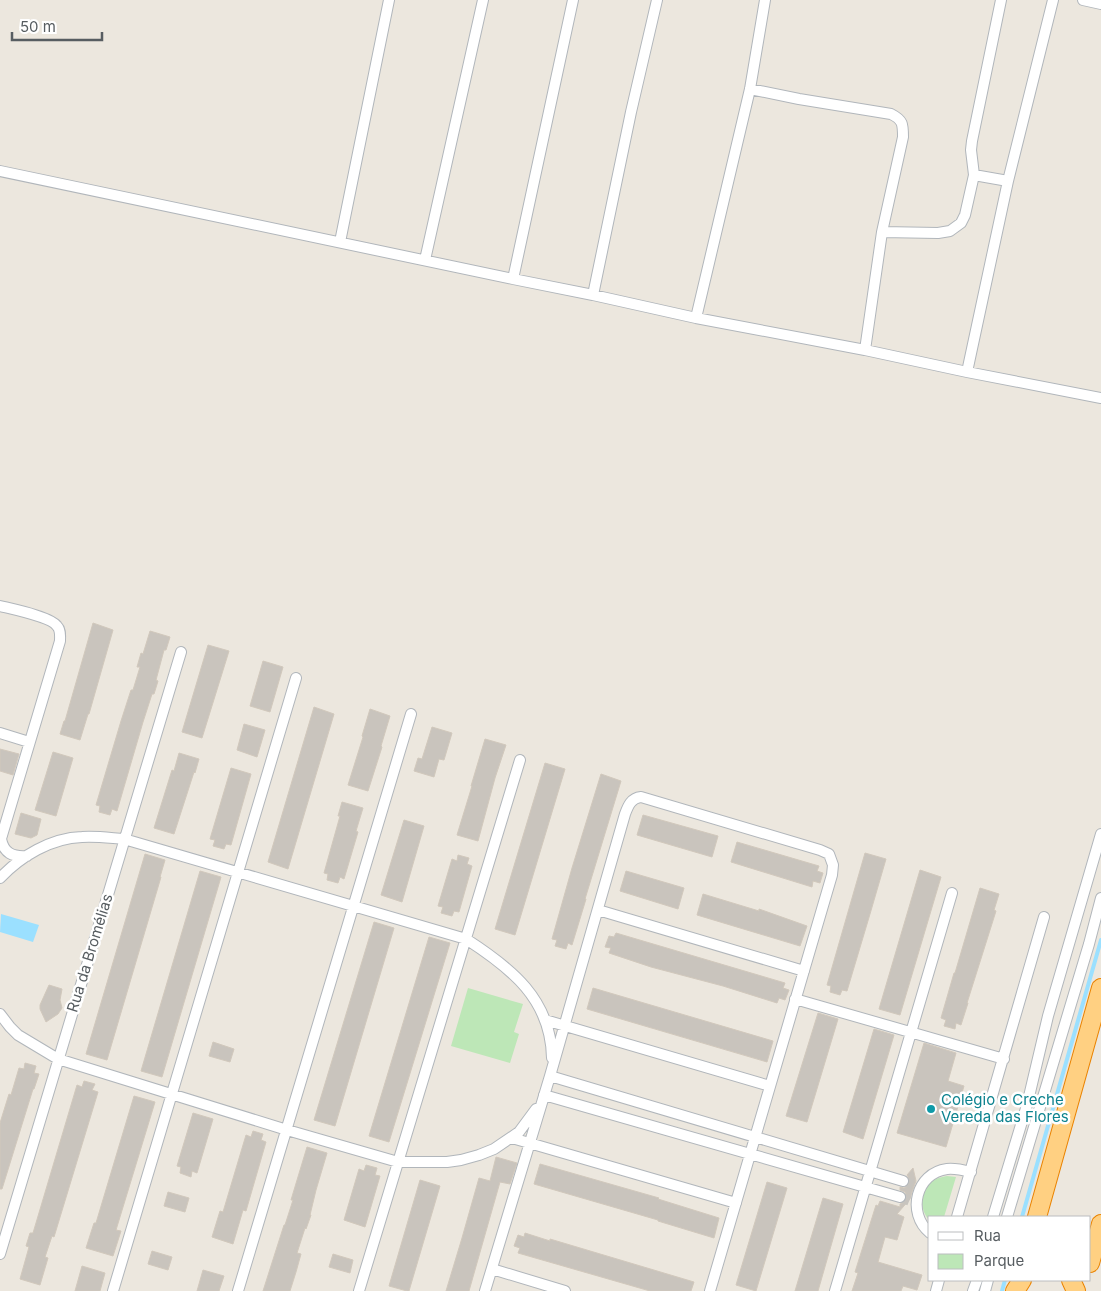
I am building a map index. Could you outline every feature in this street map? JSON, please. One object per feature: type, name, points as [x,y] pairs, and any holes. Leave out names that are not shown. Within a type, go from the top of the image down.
[{"type":"highway","points":[[1040,1212],[1101,988]]},
{"type":"highway","points":[[1091,1235],[1101,1223]]},
{"type":"highway","points":[[1091,1259],[1101,1223]]},
{"type":"street","points":[[340,242],[389,0]]},
{"type":"street","points":[[425,260],[483,0]]},
{"type":"street","points":[[513,279],[573,0]]},
{"type":"street","points":[[594,295],[631,112],[657,0]]},
{"type":"street","points":[[696,318],[750,89],[765,0]]},
{"type":"street","points":[[882,232],[938,233],[950,231],[961,223],[965,215],[974,175],[971,150],[972,141],[1000,0]]},
{"type":"street","points":[[967,372],[1008,181],[1053,0]]},
{"type":"street","points":[[1086,0],[1101,4]]},
{"type":"street","points":[[750,89],[882,112],[891,114],[902,122],[903,137],[882,232],[866,350]]},
{"type":"street","points":[[0,171],[696,318],[866,350],[1101,398]]},
{"type":"street","points":[[974,175],[1008,181]]},
{"type":"street","points":[[0,606],[51,620],[58,626],[60,633],[60,641],[0,840],[9,853],[16,856],[27,856]]},
{"type":"street","name":"Rua da Bromélias","points":[[0,1254],[180,652]]},
{"type":"street","points":[[113,1291],[296,678]]},
{"type":"street","points":[[238,1291],[411,714]]},
{"type":"street","points":[[0,733],[29,742]]},
{"type":"street","points":[[359,1291],[520,760]]},
{"type":"street","points":[[485,1291],[628,807],[638,797],[644,797],[820,850],[829,854],[833,865],[832,875],[710,1291]]},
{"type":"street","points":[[993,1216],[1027,1105],[1048,1016],[1101,834]]},
{"type":"street","points":[[0,878],[16,863],[57,841],[81,837],[124,839],[466,939],[506,967],[529,990],[538,1004],[549,1032],[551,1045],[550,1076]]},
{"type":"street","points":[[835,1291],[952,893]]},
{"type":"street","points":[[1008,1216],[1101,898]]},
{"type":"street","points":[[598,910],[804,971]]},
{"type":"street","points":[[957,1216],[1044,917]]},
{"type":"street","points":[[795,999],[1004,1059]]},
{"type":"street","points":[[0,1014],[18,1035],[58,1059],[287,1130],[398,1162],[447,1162],[461,1160],[494,1149],[519,1132],[544,1095]]},
{"type":"street","points":[[545,1020],[770,1086]]},
{"type":"street","points":[[550,1076],[903,1181]]},
{"type":"street","points":[[544,1095],[866,1186],[908,1200],[919,1220],[928,1231]]},
{"type":"street","points":[[512,1138],[736,1203]]},
{"type":"street","points":[[908,1200],[919,1186],[940,1170],[953,1168],[971,1172]]},
{"type":"street","points":[[492,1269],[565,1291]]},
{"type":"green space","points":[[468,988],[523,1004],[514,1032],[519,1034],[510,1063],[451,1046]]},
{"type":"green space","points":[[956,1177],[944,1216],[928,1216],[928,1219],[922,1206],[923,1195],[928,1185],[938,1178]]},
{"type":"water","points":[[1,914],[39,925],[33,942],[0,932]]},
{"type":"building","points":[[93,623],[113,630],[80,740],[60,734]]},
{"type":"building","points":[[150,631],[170,637],[166,650],[164,650],[156,680],[158,681],[143,722],[117,811],[112,809],[110,815],[99,812],[100,806],[96,805],[121,721],[140,667],[137,667],[141,653],[143,654]]},
{"type":"building","points":[[208,645],[229,651],[202,738],[182,732]]},
{"type":"building","points":[[263,661],[283,667],[270,712],[250,706]]},
{"type":"building","points":[[314,707],[334,714],[288,869],[268,862]]},
{"type":"building","points":[[370,709],[390,716],[368,791],[348,785]]},
{"type":"building","points":[[244,724],[265,730],[257,757],[237,750]]},
{"type":"building","points":[[432,727],[452,733],[444,760],[439,759],[434,777],[414,771],[418,758],[422,759]]},
{"type":"building","points":[[485,739],[506,745],[478,841],[457,835]]},
{"type":"building","points":[[0,749],[19,754],[13,775],[0,771]]},
{"type":"building","points":[[53,752],[73,758],[56,816],[35,810]]},
{"type":"building","points":[[179,753],[199,759],[174,834],[154,828]]},
{"type":"building","points":[[545,763],[565,769],[515,935],[495,929]]},
{"type":"building","points":[[231,768],[251,774],[231,845],[226,844],[224,849],[213,846],[215,840],[210,839]]},
{"type":"building","points":[[601,774],[621,781],[572,945],[568,943],[566,949],[555,946],[557,940],[552,939]]},
{"type":"building","points":[[342,802],[363,808],[344,879],[340,877],[338,883],[327,880],[328,874],[324,873],[340,816],[338,816]]},
{"type":"building","points":[[21,813],[41,819],[37,835],[31,838],[15,834]]},
{"type":"building","points":[[643,815],[718,836],[712,857],[637,835]]},
{"type":"building","points":[[404,820],[424,826],[402,902],[381,895]]},
{"type":"building","points":[[737,842],[819,866],[817,871],[823,873],[820,883],[813,881],[812,887],[731,862]]},
{"type":"building","points":[[865,853],[886,859],[847,991],[842,990],[840,995],[830,992],[831,986],[827,985]]},
{"type":"building","points":[[145,854],[165,860],[107,1060],[86,1054]]},
{"type":"building","points":[[458,855],[469,858],[467,864],[472,866],[459,912],[454,911],[452,916],[441,913],[443,907],[438,906],[452,859],[457,861]]},
{"type":"building","points":[[920,870],[941,877],[900,1015],[879,1009]]},
{"type":"building","points":[[200,871],[221,877],[162,1077],[141,1071]]},
{"type":"building","points":[[626,871],[684,888],[678,909],[620,891]]},
{"type":"building","points":[[980,888],[999,894],[994,910],[996,911],[961,1025],[956,1023],[955,1029],[944,1026],[946,1020],[941,1018]]},
{"type":"building","points":[[703,894],[759,911],[759,909],[807,926],[800,946],[697,915]]},
{"type":"building","points":[[374,922],[394,928],[335,1126],[314,1120]]},
{"type":"building","points":[[616,933],[785,983],[783,988],[789,990],[785,1000],[779,998],[777,1003],[723,986],[651,967],[609,953],[611,948],[605,947],[609,936],[614,937]]},
{"type":"building","points":[[429,937],[450,943],[389,1142],[369,1136]]},
{"type":"building","points":[[49,985],[62,989],[60,1000],[62,1008],[58,1014],[46,1022],[40,1005]]},
{"type":"building","points":[[593,988],[773,1041],[767,1062],[587,1009]]},
{"type":"building","points":[[818,1013],[838,1019],[807,1122],[786,1116]]},
{"type":"building","points":[[874,1029],[894,1035],[863,1139],[843,1132]]},
{"type":"building","points":[[213,1042],[234,1049],[230,1062],[209,1056]]},
{"type":"building","name":"Colégio e Creche Vereda das Flores","points":[[924,1043],[956,1053],[948,1081],[964,1086],[946,1147],[897,1133]]},
{"type":"building","points":[[25,1063],[36,1066],[34,1073],[39,1074],[2,1189],[0,1189],[0,1123],[19,1068],[24,1069]]},
{"type":"building","points":[[84,1081],[95,1084],[92,1090],[98,1092],[54,1237],[52,1236],[45,1257],[48,1258],[40,1285],[20,1279],[29,1247],[26,1246],[30,1233],[33,1233],[77,1085],[82,1087]]},
{"type":"building","points":[[134,1096],[155,1102],[116,1230],[121,1231],[113,1256],[86,1248],[94,1223],[96,1223]]},
{"type":"building","points":[[193,1113],[213,1119],[197,1173],[192,1171],[191,1177],[180,1173],[181,1167],[177,1166]]},
{"type":"building","points":[[253,1131],[263,1134],[261,1140],[266,1142],[246,1211],[243,1210],[233,1244],[212,1237],[220,1211],[223,1212],[246,1135],[251,1137]]},
{"type":"building","points":[[307,1147],[327,1153],[311,1215],[297,1253],[301,1254],[296,1272],[290,1291],[263,1291],[293,1200],[291,1200]]},
{"type":"building","points":[[496,1157],[517,1163],[510,1184],[500,1182],[469,1291],[446,1291],[479,1178],[490,1181]]},
{"type":"building","points":[[540,1164],[659,1198],[719,1218],[714,1238],[534,1184]]},
{"type":"building","points":[[366,1165],[377,1168],[375,1175],[380,1176],[365,1227],[344,1220],[359,1169],[364,1171]]},
{"type":"building","points":[[913,1168],[916,1181],[910,1199],[897,1214],[904,1217],[897,1240],[885,1237],[878,1262],[922,1275],[917,1290],[903,1286],[901,1291],[852,1291],[858,1273],[855,1272],[876,1205],[878,1206],[880,1201],[900,1207],[900,1204],[905,1202],[907,1196],[905,1192],[900,1190],[900,1187],[908,1186],[910,1180],[907,1175]]},
{"type":"building","points":[[420,1180],[440,1186],[409,1291],[407,1291],[389,1286]]},
{"type":"building","points":[[767,1182],[787,1188],[756,1291],[736,1285]]},
{"type":"building","points":[[168,1192],[189,1198],[185,1212],[164,1206]]},
{"type":"building","points":[[823,1198],[843,1204],[818,1291],[795,1291]]},
{"type":"building","points":[[525,1233],[694,1282],[691,1291],[650,1291],[518,1253],[520,1248],[514,1246],[518,1235],[524,1237]]},
{"type":"building","points":[[152,1251],[172,1257],[168,1270],[148,1264]]},
{"type":"building","points":[[333,1254],[353,1260],[350,1273],[329,1267]]},
{"type":"building","points":[[82,1266],[105,1273],[100,1291],[75,1291]]},
{"type":"building","points":[[203,1270],[224,1276],[219,1291],[197,1291]]},
{"type":"waterway","points":[[1022,1216],[1101,940]]},
{"type":"waterway","points":[[1002,1291],[1005,1281]]},
{"type":"tunnel","points":[[903,1181],[916,1185]]},
{"type":"tunnel","points":[[900,1197],[910,1201]]},
{"type":"place","name":"Colégio e Creche Vereda das Flores","points":[[931,1109]]}]
